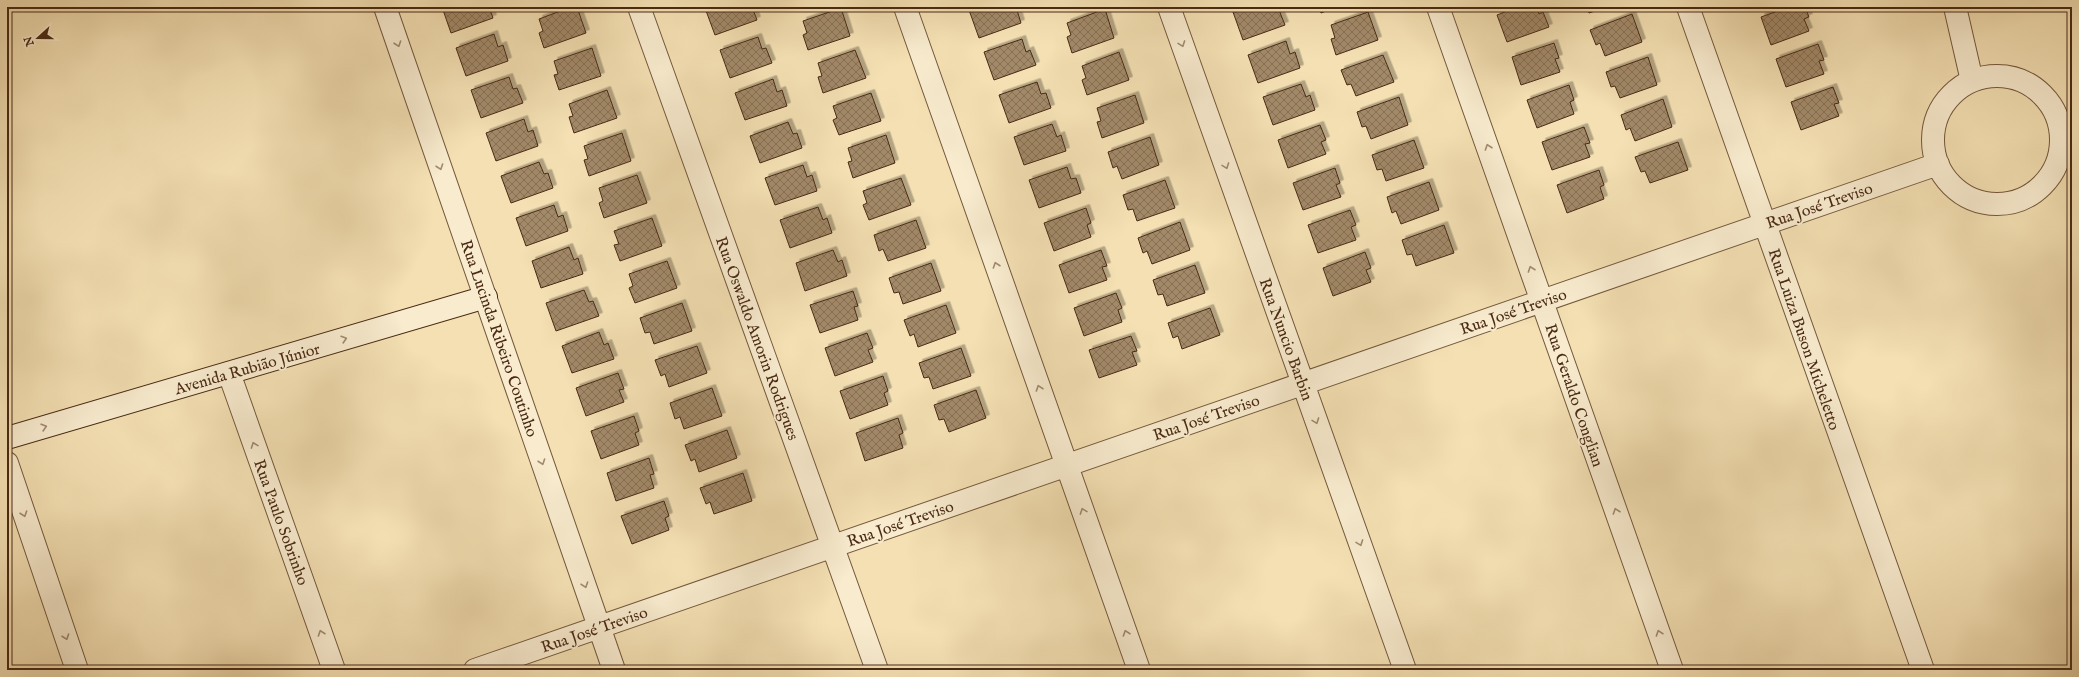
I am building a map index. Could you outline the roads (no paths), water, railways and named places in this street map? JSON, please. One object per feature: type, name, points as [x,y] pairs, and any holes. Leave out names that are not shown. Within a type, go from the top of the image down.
[{"type":"street","name":"Rua Lucinda Ribeiro Coutinho","points":[[385,7],[614,670]]},
{"type":"street","name":"Rua Oswaldo Amorin Rodrigues","points":[[639,7],[877,670]]},
{"type":"street","points":[[905,7],[1139,670]]},
{"type":"street","name":"Rua Nuncio Barbin","points":[[1169,7],[1405,670]]},
{"type":"street","name":"Rua Geraldo Conglian","points":[[1438,7],[1672,670]]},
{"type":"street","name":"Rua Luiza Buson Micheletto","points":[[1688,7],[1923,670]]},
{"type":"street","points":[[1955,7],[1972,80]]},
{"type":"street","points":[[1988,76],[2005,76],[2021,80],[2040,93],[2064,115],[2060,131],[2060,148],[2056,164],[2047,179],[2036,191],[2021,199],[2005,203],[1988,203],[1972,199],[1946,179],[1938,164],[1933,148],[1933,131],[1937,115],[1946,101],[1958,88],[1972,80],[1988,76]]},
{"type":"street","name":"Rua José Treviso","points":[[475,670],[1938,164]]},
{"type":"street","name":"Avenida Rubião Júnior","points":[[7,438],[486,297]]},
{"type":"street","name":"Rua Paulo Sobrinho","points":[[229,373],[334,670]]},
{"type":"street","points":[[7,464],[77,670]]}]
